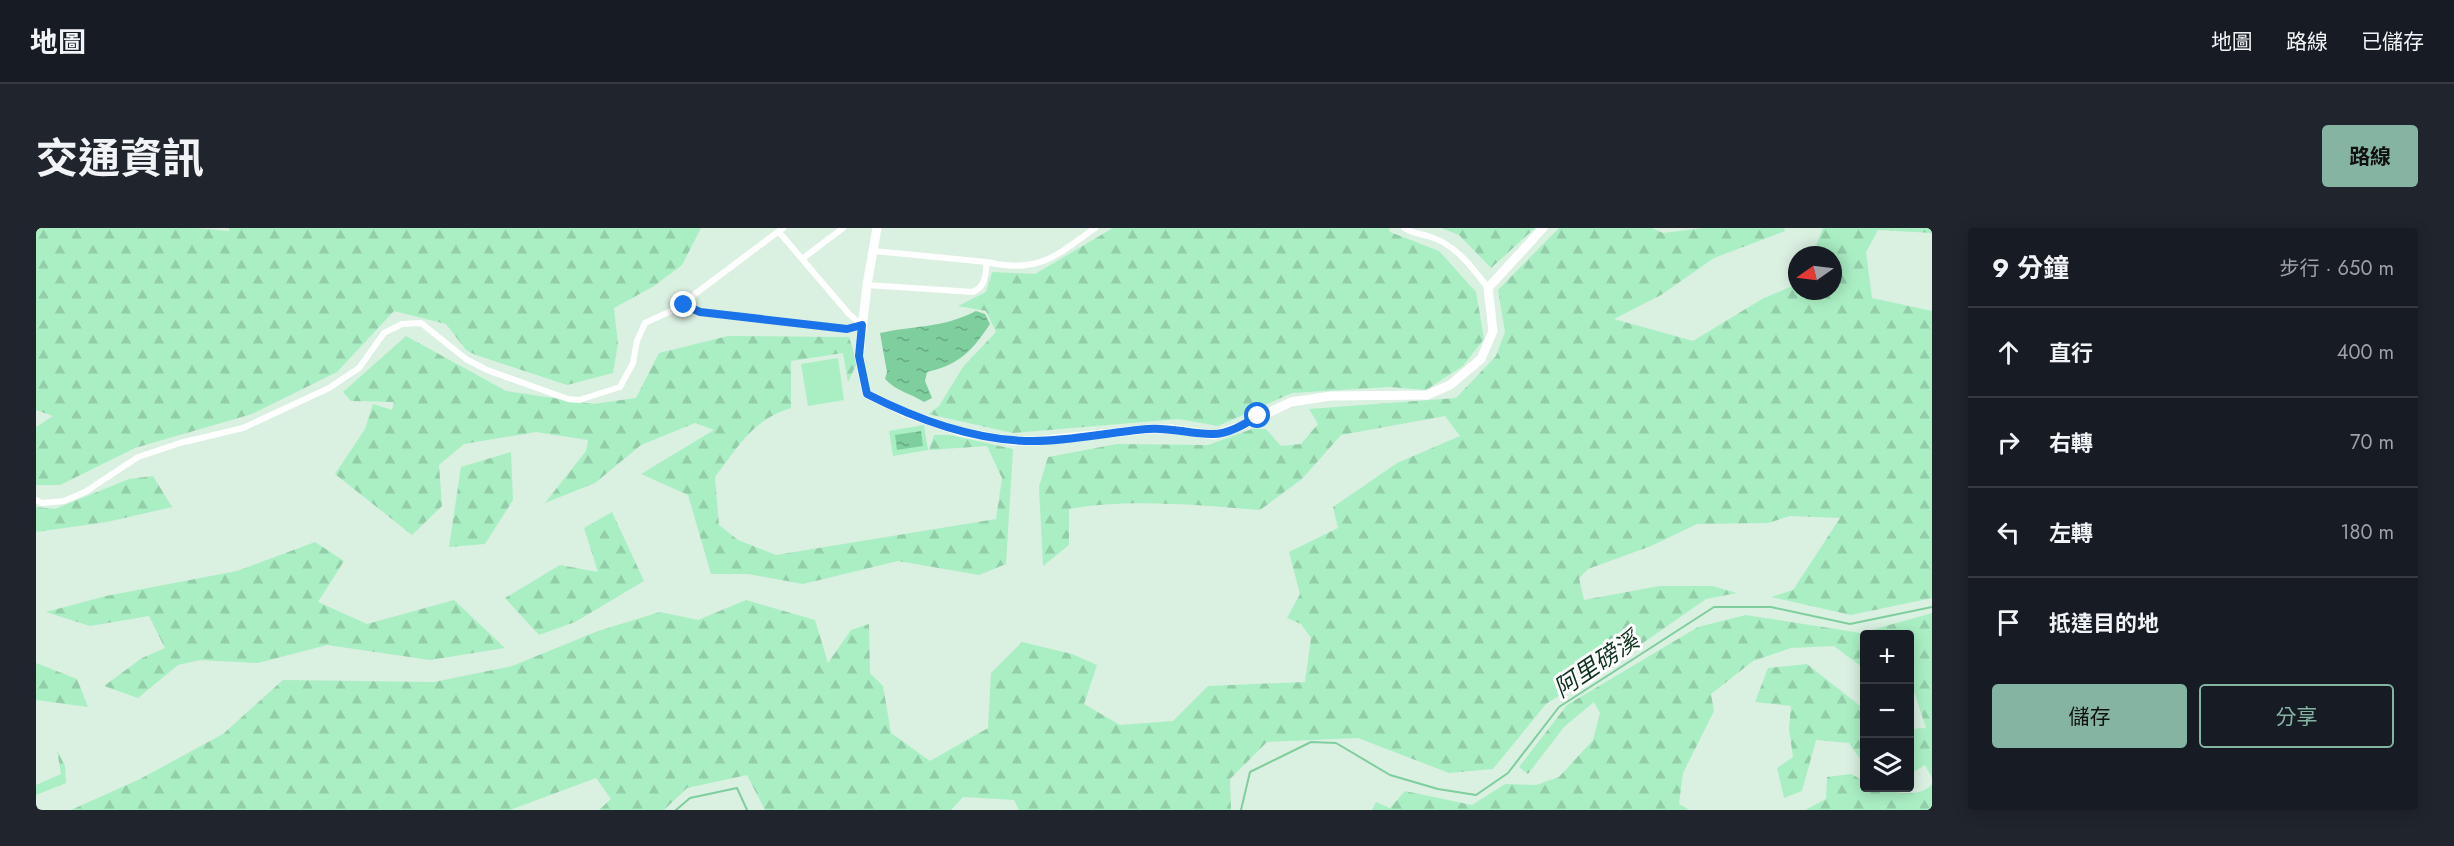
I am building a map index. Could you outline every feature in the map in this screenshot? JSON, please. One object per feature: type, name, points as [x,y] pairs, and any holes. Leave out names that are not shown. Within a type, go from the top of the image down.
[{"type":"street","points":[[802,259],[843,228]]},
{"type":"street","points":[[877,228],[867,285],[859,356],[867,394],[906,413],[962,432],[1013,441],[1035,441],[1149,429],[1172,429],[1214,435],[1241,426],[1291,402],[1331,396],[1427,395],[1450,385],[1481,359],[1493,331],[1488,288],[1462,255],[1432,237],[1404,228]]},
{"type":"street","points":[[873,251],[987,262],[1003,266],[1033,266],[1059,253],[1095,228]]},
{"type":"street","points":[[1488,288],[1543,228]]},
{"type":"street","points":[[36,500],[42,503],[64,501],[85,492],[138,457],[180,443],[243,428],[329,388],[359,368],[384,333],[402,324],[421,323],[466,359],[487,370],[568,399],[579,400],[620,387],[633,363],[637,341],[645,323],[684,305],[695,294],[781,230],[802,259],[849,314],[862,325]]},
{"type":"street","points":[[867,285],[973,292],[980,289],[985,281],[987,262]]},
{"type":"street","points":[[684,305],[700,312],[836,328],[847,329],[862,325]]},
{"type":"green space","points":[[36,228],[198,228],[229,231],[229,228],[701,228],[682,265],[654,286],[614,308],[618,344],[613,373],[567,385],[466,350],[446,324],[394,311],[337,372],[252,414],[135,448],[60,485],[36,485],[36,427],[53,416],[36,410]]},
{"type":"green space","points":[[1113,228],[1389,228],[1390,232],[1439,251],[1476,292],[1484,339],[1463,366],[1426,390],[1389,387],[1292,393],[1218,426],[1179,419],[1013,433],[928,414],[939,406],[963,367],[996,332],[986,311],[958,306],[986,292],[992,272],[1035,274]]},
{"type":"green space","points":[[1441,228],[1535,228],[1491,268],[1459,235]]},
{"type":"green space","points":[[1559,228],[1652,228],[1663,233],[1703,228],[1784,228],[1785,231],[1714,258],[1661,295],[1614,319],[1693,341],[1762,299],[1788,288],[1788,300],[1842,300],[1842,246],[1816,246],[1823,228],[1932,228],[1932,233],[1878,230],[1866,252],[1872,298],[1932,311],[1932,598],[1851,615],[1771,597],[1793,590],[1840,518],[1790,516],[1768,523],[1697,524],[1651,546],[1588,569],[1579,578],[1584,600],[1659,586],[1712,586],[1737,593],[1706,599],[1640,645],[1546,704],[1493,769],[1449,773],[1358,738],[1267,742],[1230,779],[1231,810],[1019,810],[1014,800],[963,797],[951,810],[765,810],[747,775],[687,788],[664,810],[599,810],[611,799],[596,778],[510,810],[71,810],[140,779],[223,734],[283,680],[434,682],[512,666],[598,631],[660,612],[698,620],[746,600],[815,620],[828,663],[851,630],[869,624],[870,673],[883,686],[891,733],[930,761],[988,728],[991,673],[1022,642],[1072,654],[1097,665],[1084,704],[1120,725],[1173,721],[1208,686],[1305,682],[1311,638],[1301,624],[1287,618],[1300,594],[1289,552],[1338,528],[1333,507],[1397,463],[1460,436],[1445,416],[1341,435],[1302,479],[1260,510],[1140,503],[1069,509],[1069,545],[1043,566],[1039,487],[1048,457],[1117,444],[1208,445],[1252,429],[1266,429],[1281,446],[1301,444],[1318,424],[1309,409],[1456,398],[1496,356],[1505,332],[1498,290]]},
{"type":"green space","points":[[406,336],[506,391],[593,404],[636,398],[659,353],[728,336],[849,337],[857,363],[848,382],[843,353],[791,361],[791,408],[766,419],[747,435],[715,477],[719,525],[738,540],[776,555],[996,519],[1002,478],[987,446],[929,450],[934,435],[950,435],[1013,449],[1006,564],[979,575],[898,561],[803,584],[748,574],[711,574],[688,495],[641,474],[714,430],[695,423],[641,445],[595,483],[545,503],[586,451],[588,440],[536,432],[464,444],[439,465],[442,506],[412,535],[335,474],[365,429],[373,404],[392,410],[394,402],[351,401],[343,392]]},
{"type":"green space","points":[[838,358],[844,400],[808,406],[801,364]]},
{"type":"green space","points":[[924,425],[928,450],[893,456],[889,431]]},
{"type":"green space","points":[[511,452],[513,500],[485,544],[449,547],[461,467]]},
{"type":"green space","points":[[153,476],[172,507],[107,522],[36,532],[36,507],[55,509],[129,479]]},
{"type":"green space","points":[[612,512],[644,581],[575,622],[539,635],[505,598],[560,565],[598,572],[584,528]]},
{"type":"green space","points":[[315,542],[344,561],[318,602],[367,624],[454,600],[505,648],[430,660],[327,645],[258,663],[200,660],[178,665],[138,698],[104,686],[142,658],[165,648],[149,616],[90,626],[46,612],[106,596],[237,571]]},
{"type":"green space","points":[[1932,613],[1932,778],[1925,765],[1914,772],[1914,729],[1926,728],[1914,691],[1914,630],[1872,630]]},
{"type":"green space","points":[[1746,615],[1860,633],[1860,666],[1834,646],[1791,648],[1753,661],[1711,694],[1714,711],[1683,773],[1679,804],[1688,809],[1372,810],[1376,802],[1390,808],[1405,791],[1472,805],[1505,784],[1536,785],[1559,777],[1593,740],[1600,713],[1594,702],[1564,727],[1528,774],[1519,767],[1567,705],[1698,627]]},
{"type":"green space","points":[[36,663],[77,679],[88,707],[36,700]]},
{"type":"green space","points":[[1807,664],[1860,706],[1860,759],[1849,743],[1816,740],[1802,791],[1784,798],[1777,768],[1793,757],[1789,729],[1791,706],[1755,702],[1768,668]]},
{"type":"green space","points":[[57,750],[65,766],[66,783],[36,795],[36,785],[61,774]]},
{"type":"green space","points":[[1851,774],[1860,779],[1860,792],[1918,792],[1932,784],[1932,810],[1805,810],[1826,799],[1827,777]]},
{"type":"water","points":[[976,311],[985,314],[990,324],[964,356],[948,365],[927,372],[925,381],[932,398],[924,402],[898,389],[885,379],[887,372],[880,333],[939,324]]},
{"type":"water","points":[[921,431],[923,446],[897,450],[895,435]]},
{"type":"waterway","name":"阿里磅溪","points":[[1241,810],[1250,772],[1311,742],[1336,743],[1390,775],[1438,789],[1476,795],[1508,773],[1559,707],[1714,607],[1771,607],[1850,624],[1932,607]]},
{"type":"waterway","name":"阿里磅溪","points":[[676,810],[690,798],[737,788],[747,810]]},
{"type":"route","points":[[684,305],[700,312],[847,329],[862,325],[859,356],[867,394],[906,413],[962,432],[1013,441],[1083,437],[1149,429],[1172,429],[1214,435],[1241,426],[1258,416]]}]
